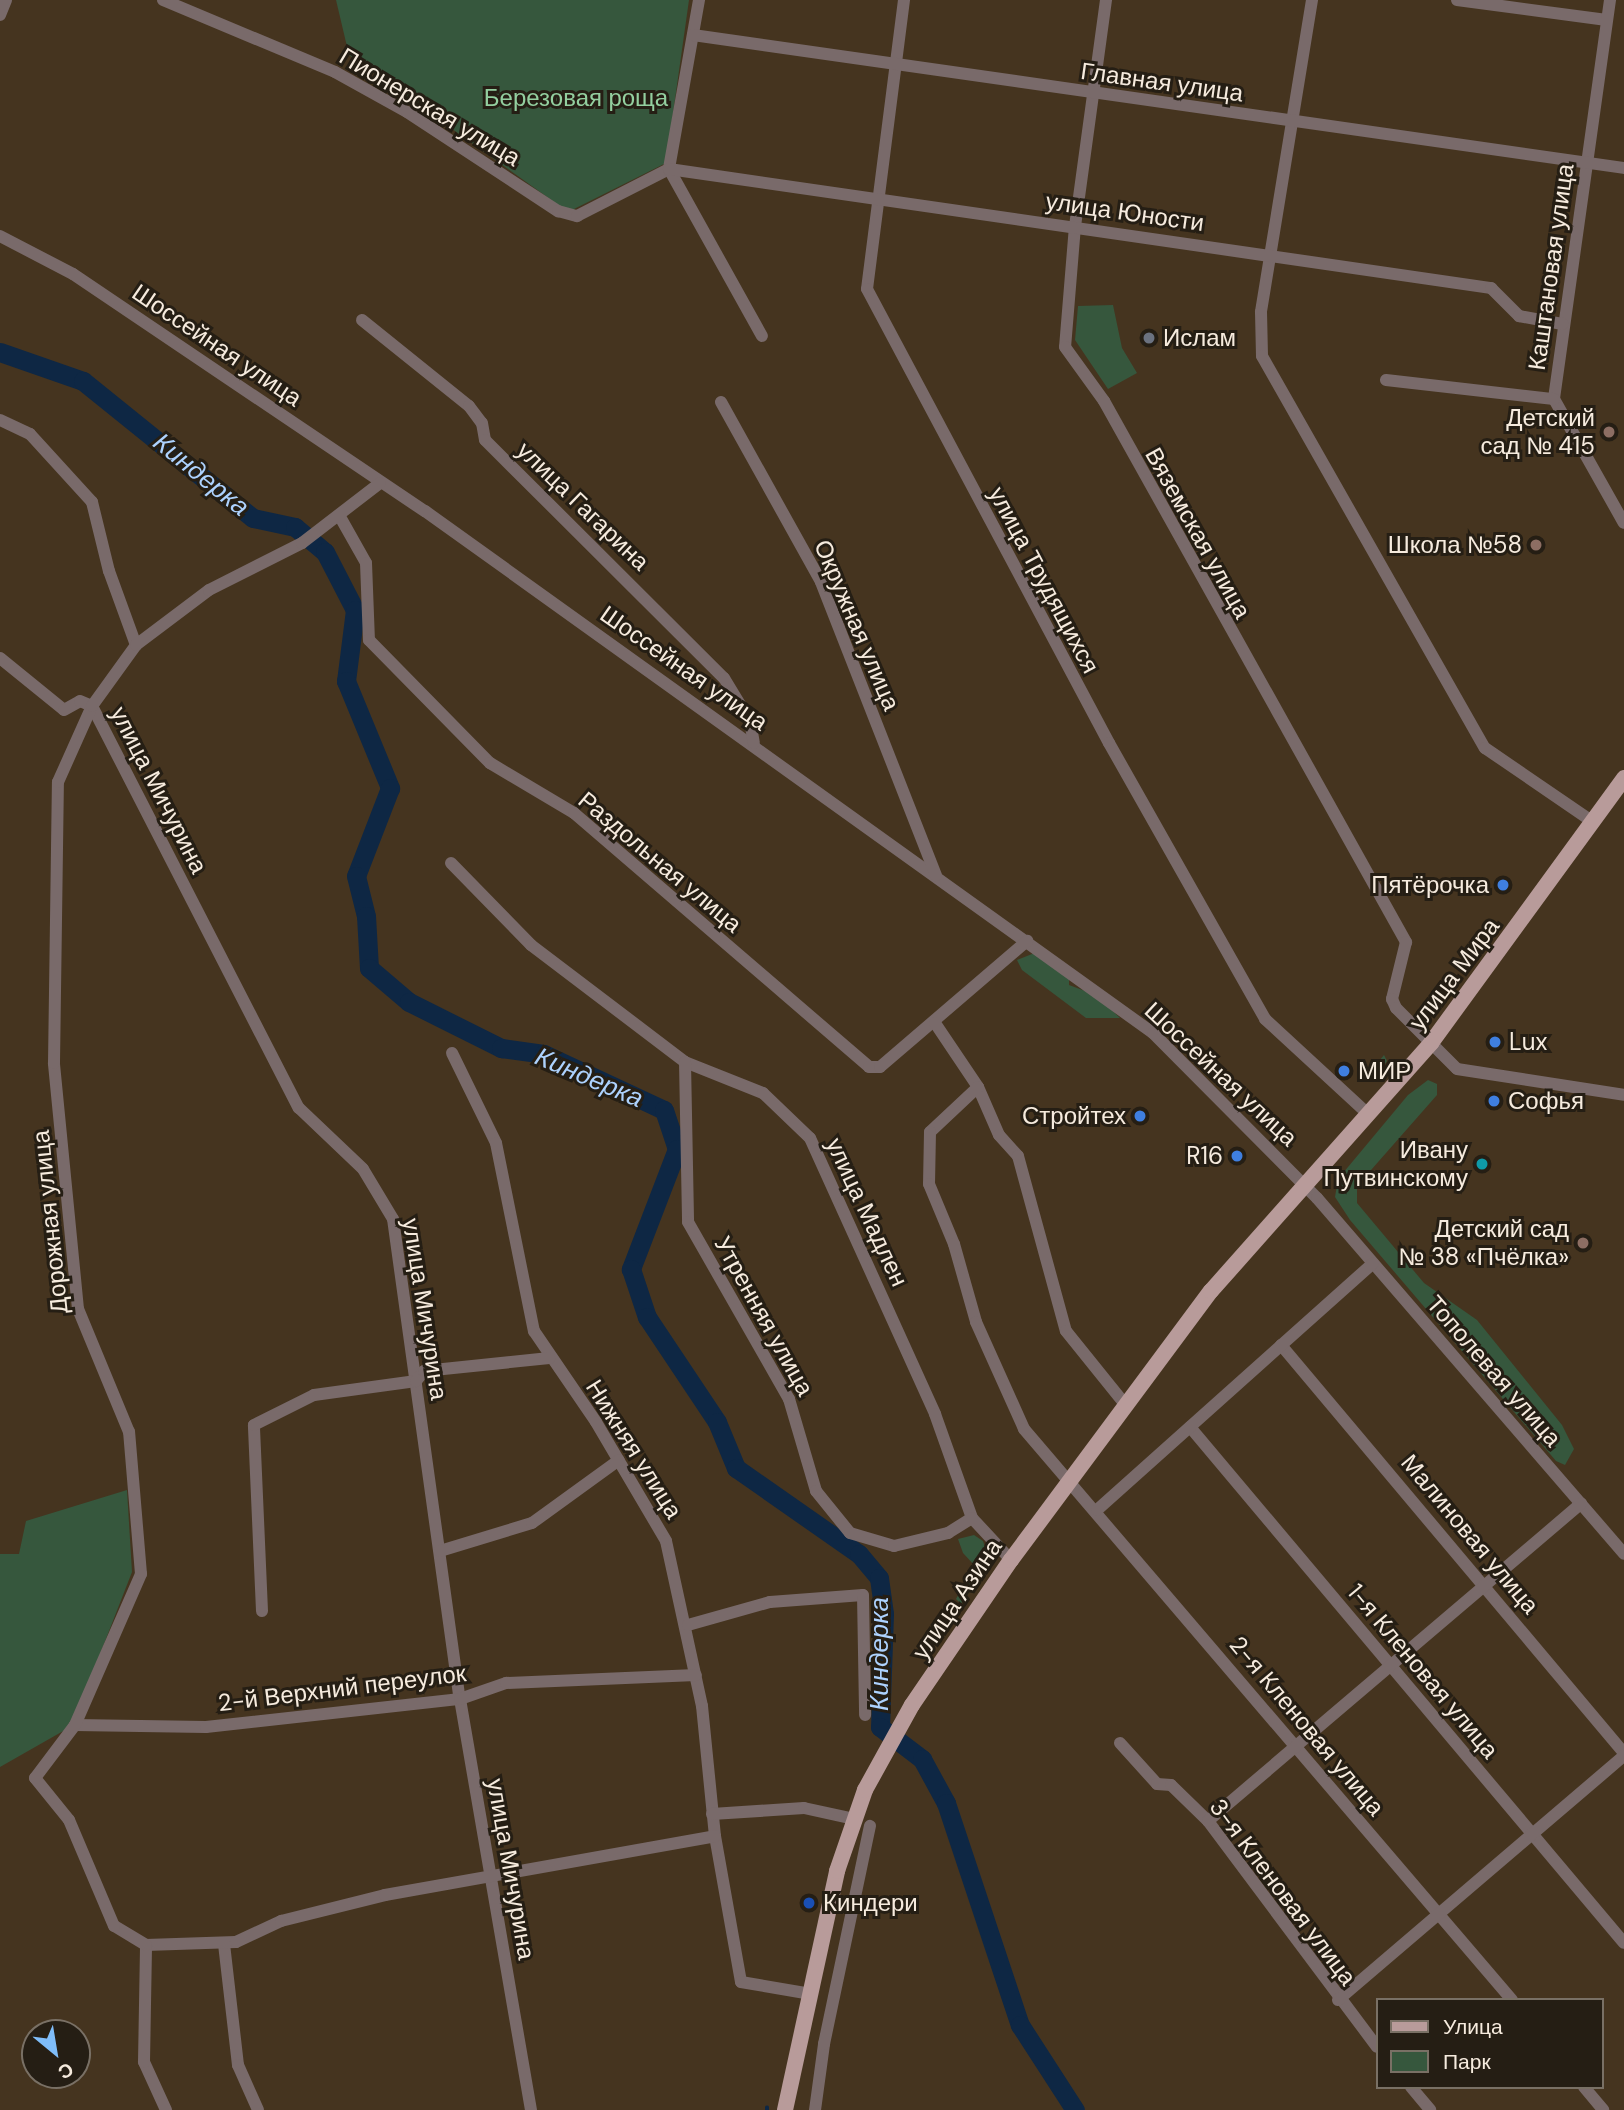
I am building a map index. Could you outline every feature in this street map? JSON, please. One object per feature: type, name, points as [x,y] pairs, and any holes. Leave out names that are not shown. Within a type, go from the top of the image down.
[{"type":"main road","name":"улица Мира","points":[[1305,1185],[1432,1043],[1624,778]]},
{"type":"main road","name":"улица Азина","points":[[785,2110],[827,1906],[854,1819],[865,1790],[912,1705],[1011,1560],[1125,1405],[1212,1291],[1305,1185]]},
{"type":"street","points":[[0,15],[6,0]]},
{"type":"street","name":"Пионерская улица","points":[[163,0],[335,72],[407,112],[558,211],[577,216],[669,169]]},
{"type":"street","points":[[699,0],[669,169],[762,336]]},
{"type":"street","name":"улица Трудящихся","points":[[904,0],[867,289],[893,345],[1115,755],[1265,1019],[1368,1114]]},
{"type":"street","name":"Вяземская улица","points":[[1106,0],[1075,226],[1065,347],[1104,401],[1405,942],[1392,999],[1404,1018],[1432,1043]]},
{"type":"street","points":[[1312,0],[1274,255],[1261,312],[1262,356],[1485,748],[1593,822]]},
{"type":"street","points":[[1457,0],[1607,20]]},
{"type":"street","name":"Каштановая улица","points":[[1610,0],[1562,324],[1554,399],[1624,523]]},
{"type":"street","name":"Главная улица","points":[[693,35],[1624,167]]},
{"type":"street","name":"улица Юности","points":[[669,169],[1491,288],[1518,316],[1562,324]]},
{"type":"street","name":"Шоссейная улица","points":[[0,236],[74,274],[380,483],[754,743],[1027,941],[1153,1033],[1305,1185]]},
{"type":"street","name":"улица Гагарина","points":[[362,320],[469,406],[482,423],[485,440],[670,620],[737,696],[750,721],[754,743]]},
{"type":"street","points":[[1386,380],[1554,399]]},
{"type":"street","name":"Окружная улица","points":[[721,402],[821,582],[936,875]]},
{"type":"street","points":[[0,420],[30,434],[93,502],[109,571],[136,645]]},
{"type":"street","name":"Дорожная улица","points":[[146,1945],[114,1926],[69,1819],[34,1778],[75,1725],[141,1574],[129,1432],[100,1371],[78,1309],[54,1063],[58,782],[92,706],[136,645],[208,590],[302,543],[380,483]]},
{"type":"street","name":"Раздольная улица","points":[[339,515],[366,562],[369,640],[490,763],[574,813],[869,1067],[880,1067],[935,1023],[1027,941]]},
{"type":"street","name":"улица Мичурина","points":[[0,658],[64,710],[80,701],[92,706],[299,1108],[363,1169],[393,1219],[460,1699],[531,2110]]},
{"type":"street","points":[[724,722],[735,710],[737,696]]},
{"type":"street","name":"улица Мадлен","points":[[451,863],[531,945],[685,1062],[764,1093],[810,1138],[935,1414],[972,1518],[1011,1560]]},
{"type":"street","points":[[935,1023],[978,1087],[999,1135],[1017,1156],[1066,1331],[1125,1405]]},
{"type":"street","points":[[1432,1043],[1457,1069],[1624,1095]]},
{"type":"street","name":"Нижняя улица","points":[[452,1053],[496,1143],[534,1331],[549,1358],[619,1460],[666,1541],[688,1625],[715,1836],[741,1982],[811,1994]]},
{"type":"street","name":"Утренняя улица","points":[[685,1062],[688,1222],[789,1399],[816,1491],[850,1533],[894,1546],[948,1533],[972,1518]]},
{"type":"street","name":"2-я Кленовая улица","points":[[978,1087],[930,1132],[929,1184],[954,1244],[976,1322],[1024,1429],[1068,1482],[1097,1510],[1295,1748],[1441,1914],[1510,1998]]},
{"type":"street","name":"Тополевая улица","points":[[1305,1185],[1624,1554]]},
{"type":"street","points":[[1097,1510],[1373,1263]]},
{"type":"street","name":"Малиновая улица","points":[[1281,1345],[1486,1584],[1624,1754]]},
{"type":"street","points":[[262,1611],[254,1424],[314,1395],[416,1381],[424,1371],[549,1358]]},
{"type":"street","name":"1-я Кленовая улица","points":[[1190,1427],[1624,1943]]},
{"type":"street","points":[[440,1551],[532,1523],[619,1460]]},
{"type":"street","points":[[1208,1821],[1581,1503]]},
{"type":"street","points":[[688,1625],[770,1602],[863,1595],[865,1715]]},
{"type":"street","name":"2-й Верхний переулок","points":[[75,1725],[205,1727],[460,1699],[506,1683],[696,1675]]},
{"type":"street","name":"3-я Кленовая улица","points":[[1120,1743],[1157,1784],[1171,1785],[1208,1821],[1338,2000],[1376,2046]]},
{"type":"street","points":[[1338,2000],[1624,1754]]},
{"type":"street","points":[[712,1814],[804,1808],[854,1819]]},
{"type":"street","points":[[815,2110],[824,2044],[870,1826]]},
{"type":"street","points":[[166,2110],[144,2062],[146,1945],[224,1944],[281,1921],[491,1873],[715,1836]]},
{"type":"street","points":[[224,1944],[238,2065],[258,2110]]},
{"type":"street","points":[[1413,2089],[1430,2110]]},
{"type":"street","points":[[1586,2089],[1603,2110]]},
{"type":"green space","name":"Березовая роща","points":[[336,0],[689,0],[666,163],[568,212],[349,55]]},
{"type":"green space","points":[[1113,305],[1122,348],[1137,373],[1108,389],[1075,340],[1078,306]]},
{"type":"green space","points":[[1037,952],[1069,978],[1069,985],[1096,995],[1120,1018],[1086,1018],[1022,970],[1017,960]]},
{"type":"green space","points":[[1384,1055],[1387,1061],[1372,1082],[1367,1076]]},
{"type":"green space","points":[[1428,1080],[1437,1084],[1437,1095],[1357,1186],[1357,1203],[1424,1283],[1477,1320],[1562,1425],[1574,1449],[1565,1465],[1556,1461],[1350,1220],[1335,1197],[1338,1179],[1408,1095]]},
{"type":"green space","points":[[127,1490],[132,1572],[72,1726],[0,1767],[0,1554],[19,1554],[26,1521]]},
{"type":"green space","points":[[974,1535],[983,1541],[990,1562],[961,1604],[956,1599],[975,1566],[963,1553],[958,1539]]},
{"type":"waterway","name":"Киндерка","points":[[0,352],[83,381],[253,518],[295,527],[325,552],[355,610],[346,681],[390,788],[356,876],[366,916],[369,968],[409,1002],[501,1048],[544,1054],[664,1110],[677,1149],[631,1269],[647,1317],[717,1422],[736,1468],[859,1554],[879,1578],[884,1614],[880,1727],[922,1759],[946,1803],[1020,2025],[1075,2110]]},
{"type":"place","name":"Ислам","points":[[1149,338]]},
{"type":"place","name":"Детский сад № 415","points":[[1609,432]]},
{"type":"place","name":"Школа №58","points":[[1536,545]]},
{"type":"place","name":"Пятёрочка","points":[[1503,885]]},
{"type":"place","name":"Lux","points":[[1495,1042]]},
{"type":"place","name":"МИР","points":[[1344,1071]]},
{"type":"place","name":"Софья","points":[[1494,1101]]},
{"type":"place","name":"Стройтех","points":[[1140,1116]]},
{"type":"place","name":"R16","points":[[1237,1156]]},
{"type":"place","name":"Ивану Путвинскому","points":[[1482,1164]]},
{"type":"place","name":"Детский сад № 38 «Пчёлка»","points":[[1583,1243]]},
{"type":"place","name":"Киндери","points":[[809,1903]]}]
